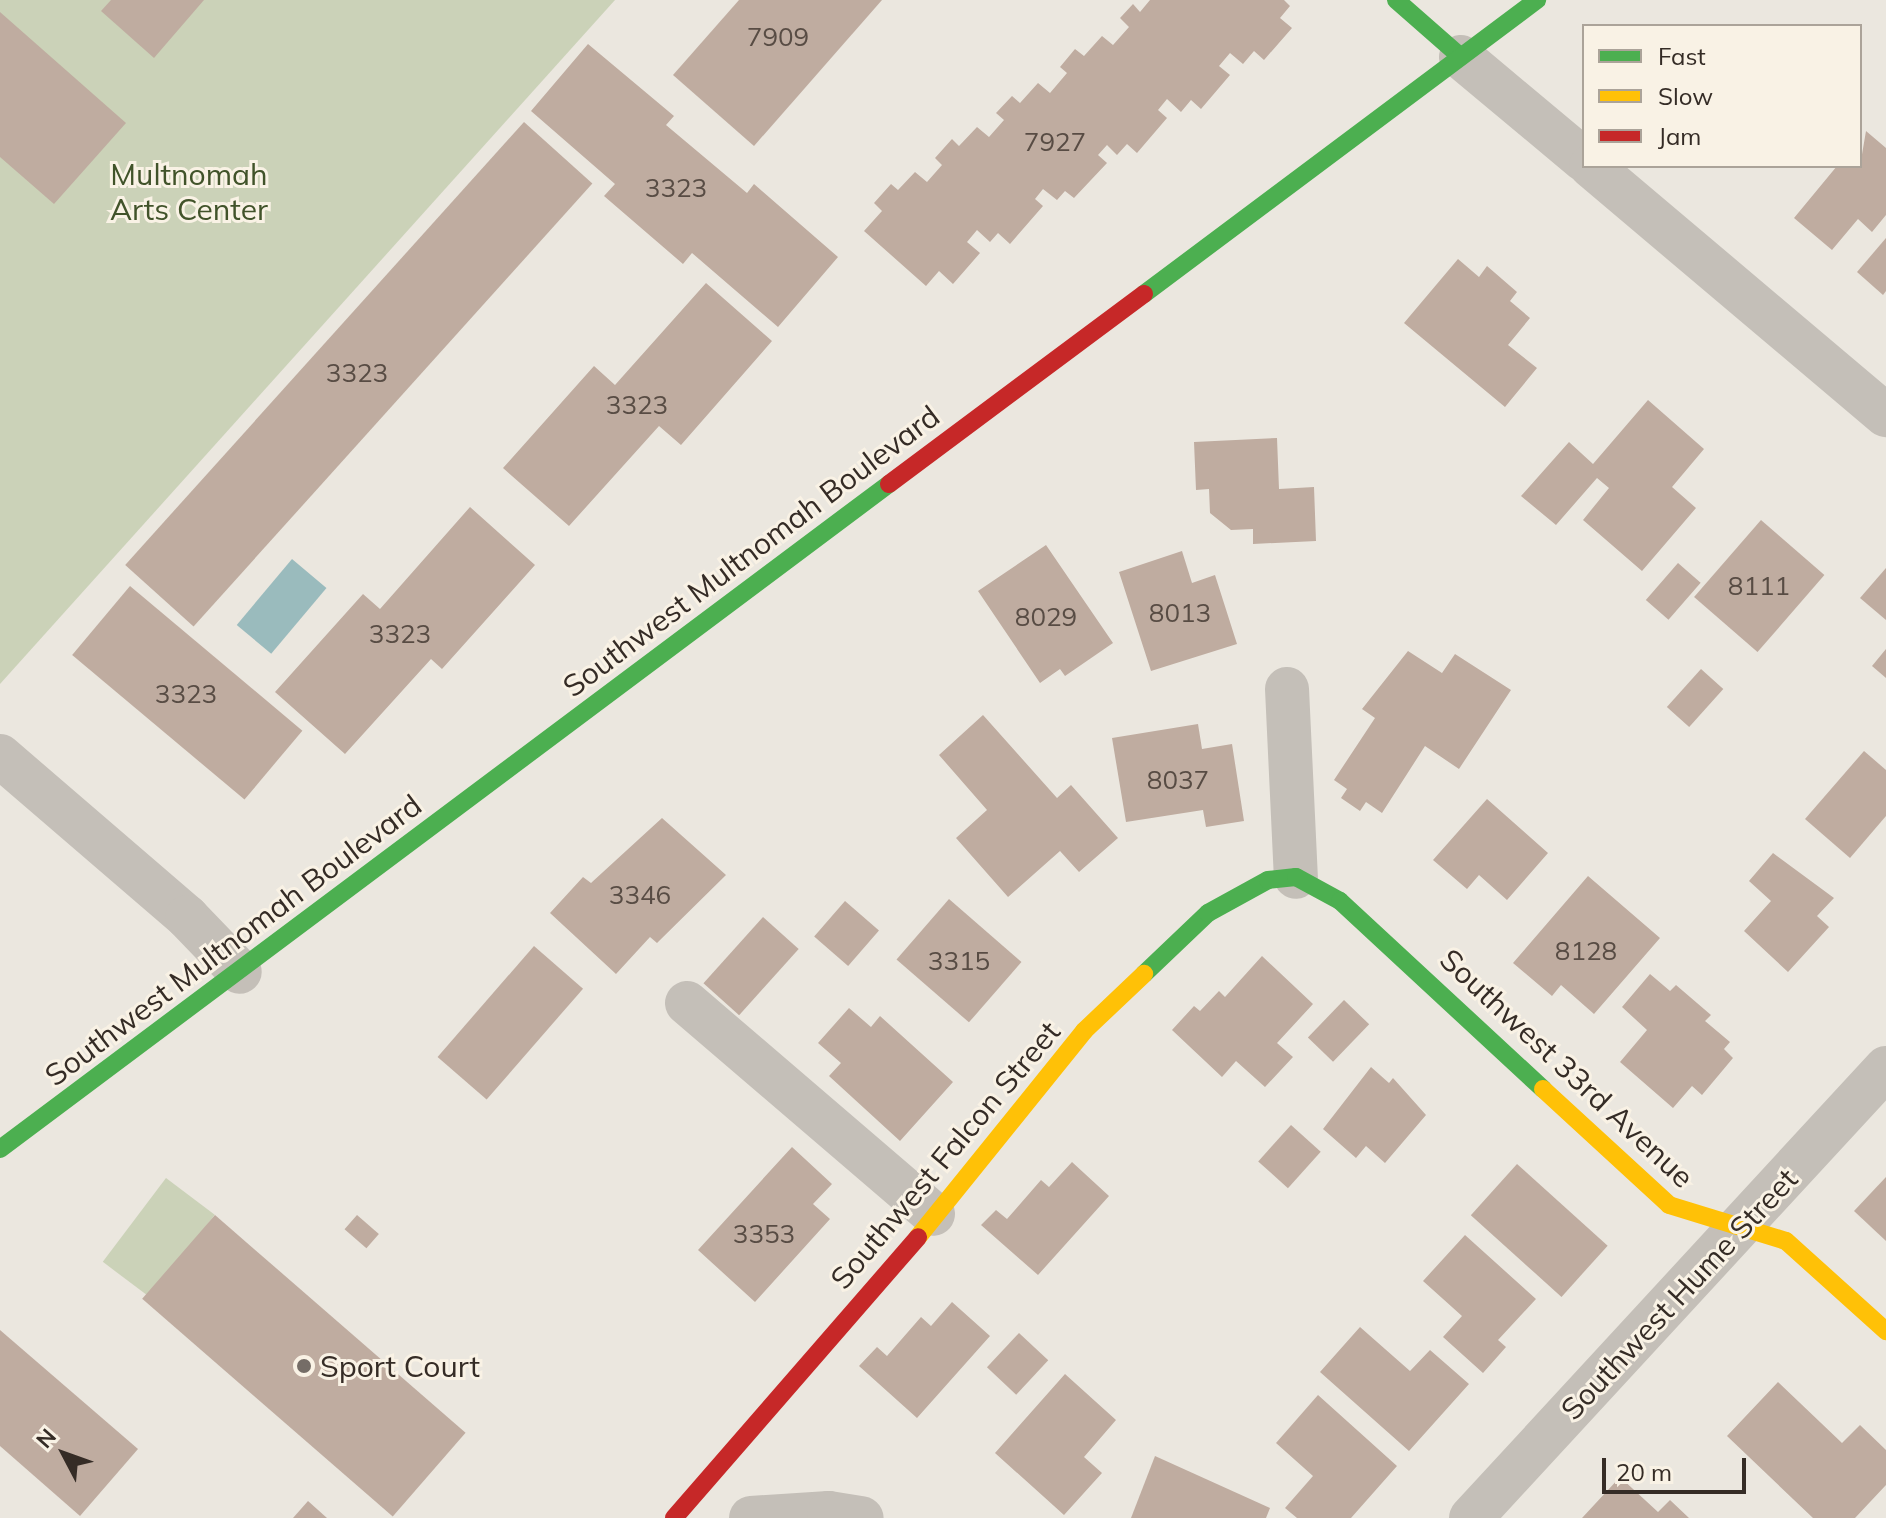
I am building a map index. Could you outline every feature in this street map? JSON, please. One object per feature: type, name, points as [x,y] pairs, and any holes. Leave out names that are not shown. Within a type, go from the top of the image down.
[{"type":"main road","points":[[1396,0],[1461,57]]},
{"type":"main road","name":"Southwest Multnomah Boulevard","points":[[0,1149],[1537,0]]},
{"type":"main road","name":"Southwest Falcon Street","points":[[674,1518],[933,1214],[989,1155],[1084,1031],[1208,913],[1240,890],[1296,877]]},
{"type":"main road","name":"Southwest 33rd Avenue","points":[[1296,877],[1340,901],[1393,944],[1669,1205],[1786,1241],[1886,1331]]},
{"type":"street","points":[[1461,57],[1582,158]]},
{"type":"street","points":[[1593,168],[1886,415]]},
{"type":"street","points":[[1287,689],[1296,877]]},
{"type":"street","points":[[0,756],[181,911],[240,972]]},
{"type":"street","points":[[687,1003],[933,1214]]},
{"type":"street","name":"Southwest Hume Street","points":[[1471,1518],[1741,1229],[1886,1068]]},
{"type":"street","points":[[751,1518],[829,1513],[862,1518]]},
{"type":"green space","name":"Multnomah Arts Center","points":[[0,0],[615,0],[0,684]]},
{"type":"green space","points":[[166,1178],[215,1215],[152,1299],[103,1262]]},
{"type":"water","points":[[292,559],[326,588],[271,654],[237,625]]},
{"type":"building","points":[[111,0],[204,0],[154,58],[101,11]]},
{"type":"building","points":[[739,0],[882,0],[754,146],[673,75]]},
{"type":"building","points":[[1150,0],[1284,0],[1290,6],[1280,18],[1292,28],[1264,60],[1254,51],[1243,64],[1230,53],[1219,66],[1230,75],[1201,109],[1191,100],[1181,112],[1167,99],[1158,110],[1167,118],[1137,153],[1127,144],[1117,155],[1107,145],[1098,155],[1107,163],[1074,198],[1065,191],[1057,200],[1043,189],[1035,199],[1043,206],[1010,244],[998,233],[990,242],[977,230],[967,242],[980,253],[953,284],[939,271],[926,286],[864,231],[882,211],[874,203],[891,184],[898,190],[915,172],[927,182],[942,165],[935,158],[952,139],[959,146],[977,127],[989,137],[1004,120],[996,113],[1012,96],[1020,103],[1038,83],[1050,93],[1067,73],[1060,67],[1075,49],[1084,56],[1102,36],[1113,45],[1129,27],[1120,18],[1133,4],[1140,12]]},
{"type":"building","points":[[0,12],[126,123],[54,204],[0,157]]},
{"type":"building","points":[[588,44],[674,116],[666,125],[747,193],[754,184],[838,257],[778,327],[692,253],[683,264],[604,196],[615,184],[531,111]]},
{"type":"building","points":[[524,122],[592,184],[194,626],[125,565]]},
{"type":"building","points":[[1866,131],[1886,148],[1886,215],[1872,232],[1858,219],[1832,250],[1794,218],[1835,168],[1862,168]]},
{"type":"building","points":[[1886,238],[1886,291],[1883,295],[1857,272]]},
{"type":"building","points":[[1458,259],[1479,277],[1487,266],[1517,292],[1510,301],[1530,318],[1508,345],[1537,368],[1505,407],[1404,323]]},
{"type":"building","points":[[706,283],[772,341],[681,445],[659,426],[569,526],[503,468],[594,366],[615,385]]},
{"type":"building","points":[[1648,400],[1704,449],[1672,487],[1696,508],[1642,571],[1583,520],[1609,488],[1597,478],[1556,525],[1521,496],[1569,442],[1593,464]]},
{"type":"building","points":[[1277,438],[1279,489],[1314,487],[1316,541],[1253,544],[1253,529],[1231,530],[1210,513],[1209,489],[1196,490],[1194,442]]},
{"type":"building","points":[[470,507],[535,565],[442,669],[431,659],[345,754],[275,692],[363,594],[380,609]]},
{"type":"building","points":[[1761,520],[1824,575],[1757,652],[1694,597]]},
{"type":"building","points":[[1046,545],[1113,643],[1065,676],[1060,669],[1040,683],[978,591]]},
{"type":"building","points":[[1182,551],[1192,583],[1215,575],[1237,644],[1151,671],[1119,572]]},
{"type":"building","points":[[1678,563],[1701,583],[1668,620],[1646,600]]},
{"type":"building","points":[[1886,568],[1886,620],[1860,598]]},
{"type":"building","points":[[130,586],[302,731],[245,800],[72,655]]},
{"type":"building","points":[[1886,649],[1886,678],[1872,666]]},
{"type":"building","points":[[1408,651],[1442,673],[1455,654],[1511,690],[1459,769],[1425,746],[1382,813],[1366,802],[1360,811],[1341,798],[1347,789],[1334,780],[1375,718],[1362,709]]},
{"type":"building","points":[[1701,669],[1723,689],[1689,727],[1667,707]]},
{"type":"building","points":[[983,715],[1057,798],[1071,785],[1118,838],[1079,872],[1060,851],[1008,897],[956,838],[987,810],[939,755]]},
{"type":"building","points":[[1198,724],[1202,749],[1232,744],[1244,821],[1206,827],[1203,810],[1126,822],[1112,738]]},
{"type":"building","points":[[1864,751],[1886,770],[1886,816],[1850,858],[1805,819]]},
{"type":"building","points":[[1487,799],[1548,853],[1507,900],[1479,875],[1467,889],[1433,860]]},
{"type":"building","points":[[662,818],[726,875],[657,943],[650,937],[616,974],[550,913],[583,877],[591,883]]},
{"type":"building","points":[[1773,853],[1834,898],[1817,916],[1829,927],[1788,972],[1744,931],[1771,901],[1749,881]]},
{"type":"building","points":[[1588,876],[1660,938],[1594,1014],[1561,985],[1552,996],[1513,963]]},
{"type":"building","points":[[949,899],[1021,962],[969,1022],[897,959]]},
{"type":"building","points":[[845,901],[879,931],[848,966],[814,936]]},
{"type":"building","points":[[763,917],[799,949],[739,1015],[703,983]]},
{"type":"building","points":[[534,946],[583,989],[487,1100],[438,1057]]},
{"type":"building","points":[[1262,956],[1313,1004],[1277,1043],[1293,1057],[1265,1087],[1236,1061],[1222,1077],[1172,1030],[1194,1006],[1200,1011],[1219,991],[1225,997]]},
{"type":"building","points":[[1650,974],[1670,991],[1676,985],[1711,1015],[1705,1021],[1730,1042],[1724,1049],[1733,1058],[1702,1095],[1692,1086],[1673,1108],[1620,1062],[1647,1030],[1622,1007]]},
{"type":"building","points":[[1344,1000],[1369,1024],[1333,1062],[1308,1037]]},
{"type":"building","points":[[849,1008],[871,1027],[880,1016],[953,1082],[900,1141],[829,1076],[841,1063],[818,1043]]},
{"type":"building","points":[[1371,1067],[1389,1083],[1393,1078],[1426,1115],[1385,1163],[1366,1146],[1356,1158],[1323,1129]]},
{"type":"building","points":[[1291,1125],[1321,1152],[1288,1188],[1258,1161]]},
{"type":"building","points":[[792,1147],[832,1184],[813,1204],[830,1219],[755,1302],[698,1250]]},
{"type":"building","points":[[1072,1162],[1109,1196],[1038,1275],[981,1225],[996,1210],[1007,1219],[1041,1180],[1049,1187]]},
{"type":"building","points":[[1517,1164],[1608,1246],[1561,1297],[1471,1215]]},
{"type":"building","points":[[1886,1177],[1886,1241],[1854,1211]]},
{"type":"building","name":"Sport Court","points":[[215,1215],[466,1433],[393,1517],[142,1299]]},
{"type":"building","points":[[357,1215],[379,1234],[366,1248],[345,1229]]},
{"type":"building","points":[[1465,1235],[1536,1299],[1498,1340],[1506,1347],[1483,1373],[1443,1337],[1462,1316],[1423,1281]]},
{"type":"building","points":[[952,1302],[990,1336],[917,1418],[859,1366],[877,1347],[887,1356],[921,1317],[931,1326]]},
{"type":"building","points":[[1360,1327],[1410,1371],[1430,1350],[1469,1384],[1409,1451],[1320,1372]]},
{"type":"building","points":[[0,1330],[138,1449],[80,1516],[0,1446]]},
{"type":"building","points":[[1019,1333],[1048,1360],[1016,1395],[987,1367]]},
{"type":"building","points":[[1065,1374],[1116,1420],[1084,1457],[1102,1473],[1064,1515],[995,1453]]},
{"type":"building","points":[[1778,1382],[1842,1443],[1860,1425],[1886,1450],[1886,1485],[1855,1518],[1813,1518],[1727,1436]]},
{"type":"building","points":[[1318,1395],[1397,1466],[1351,1518],[1297,1518],[1285,1508],[1313,1476],[1276,1443]]},
{"type":"building","points":[[1155,1456],[1270,1508],[1266,1518],[1131,1518]]},
{"type":"building","points":[[1620,1477],[1658,1512],[1670,1500],[1689,1518],[1582,1518]]},
{"type":"building","points":[[308,1501],[327,1518],[293,1518]]},
{"type":"traffic: fast","points":[[1396,0],[1461,57]]},
{"type":"traffic: fast","points":[[1144,294],[1537,0]]},
{"type":"traffic: fast","points":[[0,1149],[889,484]]},
{"type":"traffic: fast","points":[[1144,974],[1208,913],[1268,880],[1296,877],[1340,901],[1543,1089]]},
{"type":"traffic: slow","points":[[918,1237],[1084,1031],[1144,974]]},
{"type":"traffic: slow","points":[[1543,1089],[1669,1205],[1786,1241],[1886,1331]]},
{"type":"traffic: jam","points":[[889,484],[1144,294]]},
{"type":"traffic: jam","points":[[674,1518],[918,1237]]},
{"type":"place","name":"Sport Court","points":[[304,1366]]}]
